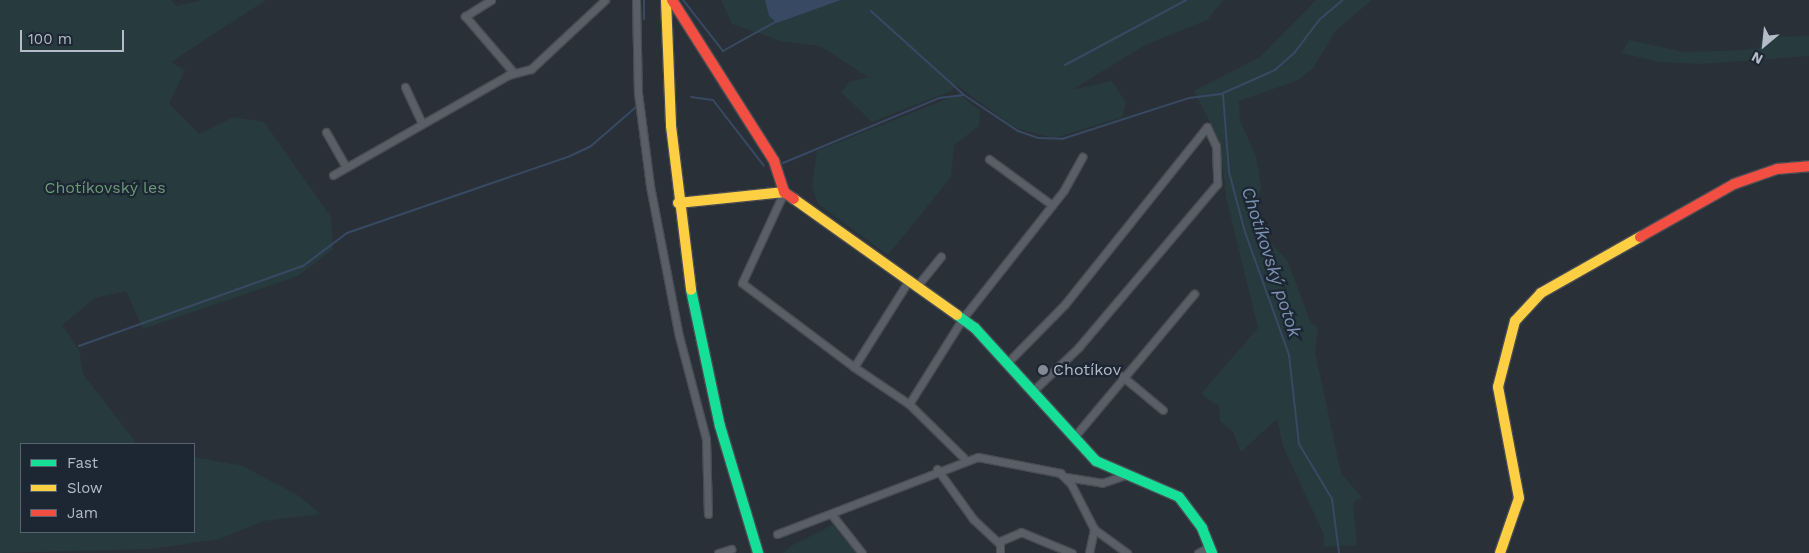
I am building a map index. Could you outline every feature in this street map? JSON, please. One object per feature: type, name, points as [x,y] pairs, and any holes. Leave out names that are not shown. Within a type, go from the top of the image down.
[{"type":"street","points":[[490,0],[465,16],[514,73]]},
{"type":"street","points":[[333,175],[422,123],[514,73],[531,70],[605,0]]},
{"type":"street","points":[[636,0],[638,92],[650,186],[679,336],[706,439],[708,514]]},
{"type":"street","points":[[666,0],[666,29],[678,203],[710,385],[758,553]]},
{"type":"street","points":[[672,0],[774,161],[784,192],[963,318],[1009,361],[1096,461],[1122,476],[1172,492],[1202,528],[1211,550],[1198,553]]},
{"type":"street","points":[[405,87],[422,123]]},
{"type":"street","points":[[1009,361],[1065,304],[1207,127],[1216,146],[1218,184],[1079,347],[1034,390]]},
{"type":"street","points":[[326,132],[346,167]]},
{"type":"street","points":[[909,404],[963,318],[1052,205],[1082,157]]},
{"type":"street","points":[[989,160],[1052,205]]},
{"type":"street","points":[[1500,553],[1519,498],[1498,387],[1515,321],[1542,293],[1734,184],[1777,169],[1809,166]]},
{"type":"street","points":[[678,203],[784,192]]},
{"type":"street","points":[[784,192],[742,283],[854,367],[909,404],[964,458]]},
{"type":"street","points":[[854,367],[913,283],[941,256]]},
{"type":"street","points":[[1074,437],[1122,376],[1194,294]]},
{"type":"street","points":[[1122,376],[1163,410]]},
{"type":"street","points":[[777,534],[832,515],[964,458],[1027,464],[1066,477],[1102,483],[1122,476]]},
{"type":"street","points":[[937,469],[973,519],[1000,542],[1000,553]]},
{"type":"street","points":[[1066,477],[1094,528],[1127,553]]},
{"type":"street","points":[[832,515],[862,553]]},
{"type":"street","points":[[1089,553],[1094,528]]},
{"type":"street","points":[[1000,542],[1021,532],[1072,553]]},
{"type":"street","points":[[718,553],[731,549]]},
{"type":"green space","name":"Chotíkovský les","points":[[0,0],[172,0],[176,6],[203,0],[266,0],[171,62],[185,70],[169,104],[199,134],[234,117],[264,122],[331,217],[333,249],[298,276],[143,329],[126,291],[95,298],[62,325],[79,350],[83,374],[136,443],[20,443],[20,533],[195,533],[195,457],[243,466],[299,496],[321,514],[264,521],[219,539],[152,549],[0,553]]},
{"type":"green space","points":[[721,0],[765,0],[769,16],[777,23],[841,0],[1223,0],[1207,20],[1145,45],[1072,90],[1112,81],[1126,103],[1122,117],[1054,138],[1016,128],[956,85],[951,91],[872,122],[841,92],[849,82],[868,77],[820,46],[781,41],[732,24]]},
{"type":"green space","points":[[1316,0],[1372,0],[1336,30],[1313,68],[1298,80],[1239,101],[1240,121],[1256,156],[1261,187],[1256,206],[1266,237],[1287,260],[1311,323],[1318,328],[1315,352],[1341,473],[1362,498],[1353,502],[1357,545],[1324,547],[1324,535],[1283,446],[1277,419],[1241,452],[1233,432],[1220,421],[1219,406],[1201,394],[1258,328],[1226,197],[1220,142],[1194,91],[1260,57]]},
{"type":"green space","points":[[1809,36],[1809,56],[1701,64],[1659,62],[1622,53],[1629,40],[1684,52],[1744,50],[1759,48],[1762,37]]},
{"type":"green space","points":[[959,94],[980,111],[979,126],[954,145],[951,177],[888,255],[818,204],[812,187],[817,151]]},
{"type":"green space","points":[[833,525],[856,553],[783,553],[791,546]]},
{"type":"water","points":[[765,0],[841,0],[777,23],[769,16]]},
{"type":"waterway","points":[[644,0],[644,19]]},
{"type":"waterway","points":[[683,0],[723,51],[775,22]]},
{"type":"waterway","points":[[1065,65],[1186,0]]},
{"type":"waterway","points":[[871,11],[964,95],[1018,131],[1038,138],[1062,139],[1189,98],[1221,94],[1275,70],[1295,52],[1319,20],[1343,0]]},
{"type":"waterway","name":"Chotíkovský potok","points":[[1223,94],[1229,172],[1245,232],[1289,355],[1299,444],[1332,499],[1339,553]]},
{"type":"waterway","points":[[783,163],[939,98],[964,95]]},
{"type":"waterway","points":[[691,97],[713,100],[764,166]]},
{"type":"waterway","points":[[79,346],[303,266],[347,233],[570,156],[591,146],[635,108]]},
{"type":"traffic: fast","points":[[691,290],[720,426],[758,553]]},
{"type":"traffic: fast","points":[[957,315],[975,328],[1096,461],[1179,497],[1202,528],[1212,553]]},
{"type":"traffic: slow","points":[[666,0],[671,126],[691,290]]},
{"type":"traffic: slow","points":[[678,203],[784,192]]},
{"type":"traffic: slow","points":[[794,199],[957,315]]},
{"type":"traffic: slow","points":[[1500,553],[1519,498],[1498,387],[1515,321],[1541,293],[1640,237]]},
{"type":"traffic: jam","points":[[672,0],[774,161],[784,192],[794,199]]},
{"type":"traffic: jam","points":[[1640,237],[1734,184],[1777,169],[1809,166]]},
{"type":"place","name":"Chotíkov","points":[[1043,370]]}]
